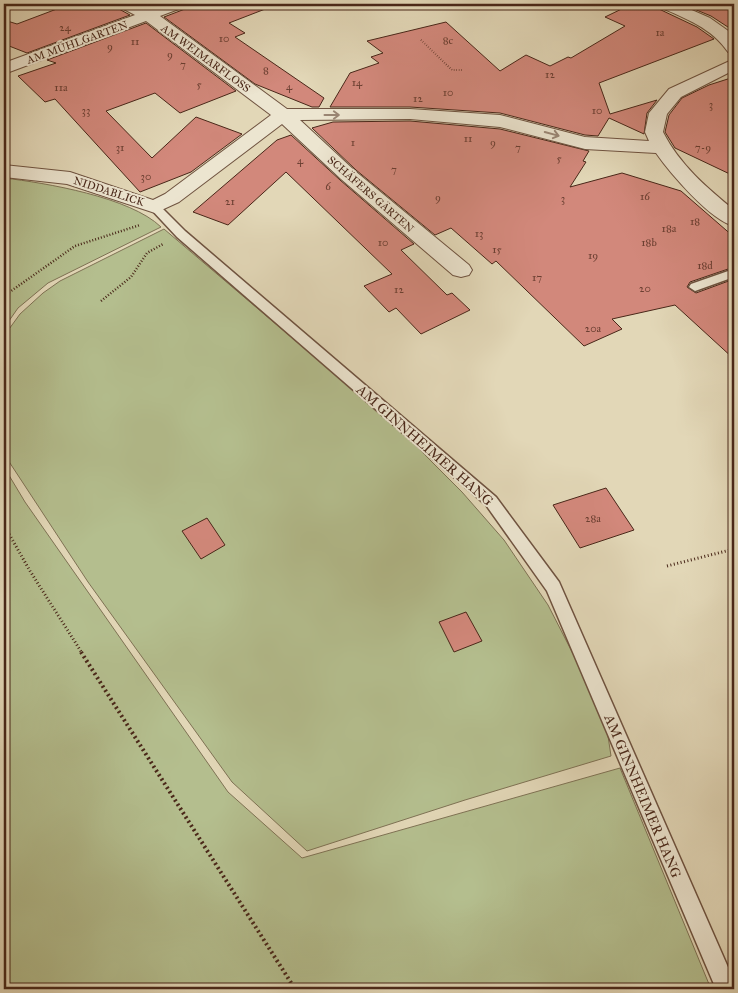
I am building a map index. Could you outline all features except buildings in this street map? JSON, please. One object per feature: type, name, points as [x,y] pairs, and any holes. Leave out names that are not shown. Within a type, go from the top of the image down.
[{"type":"street","name":"AM WEIMARFLOSS","points":[[126,4],[148,15],[283,115]]},
{"type":"street","name":"AM MÜHLGARTEN","points":[[4,68],[178,4]]},
{"type":"street","points":[[666,4],[720,31],[732,42],[734,48]]},
{"type":"street","points":[[734,64],[675,93],[658,113],[654,132],[674,165],[699,191],[734,220]]},
{"type":"street","points":[[155,207],[172,198],[283,115],[410,114],[500,120],[585,143],[662,148]]},
{"type":"street","name":"SCHÄFERS GÄRTEN","points":[[283,115],[348,175],[461,270]]},
{"type":"street","name":"NIDDABLICK","points":[[4,171],[70,178],[155,207]]},
{"type":"lane","name":"AM GINNHEIMER HANG","points":[[155,207],[181,234],[491,502],[553,587],[727,989]]},
{"type":"lane","points":[[695,287],[734,273]]},
{"type":"path","points":[[421,40],[452,70],[462,70]]},
{"type":"path","points":[[4,296],[76,246],[146,223],[152,218],[155,207]]},
{"type":"path","points":[[100,301],[131,277],[148,253],[181,234]]},
{"type":"path","points":[[4,525],[30,571],[295,989]]},
{"type":"path","points":[[667,566],[734,549]]},
{"type":"green space","points":[[4,178],[87,193],[129,207],[147,216],[161,227],[48,283],[18,308],[4,328]]},
{"type":"green space","points":[[164,229],[396,426],[462,492],[504,540],[548,605],[605,716],[611,756],[465,800],[307,851],[232,782],[88,582],[4,454],[4,336],[20,314],[43,293],[60,281]]},
{"type":"green space","points":[[4,467],[25,502],[228,792],[302,858],[620,768],[711,989],[4,989]]}]
